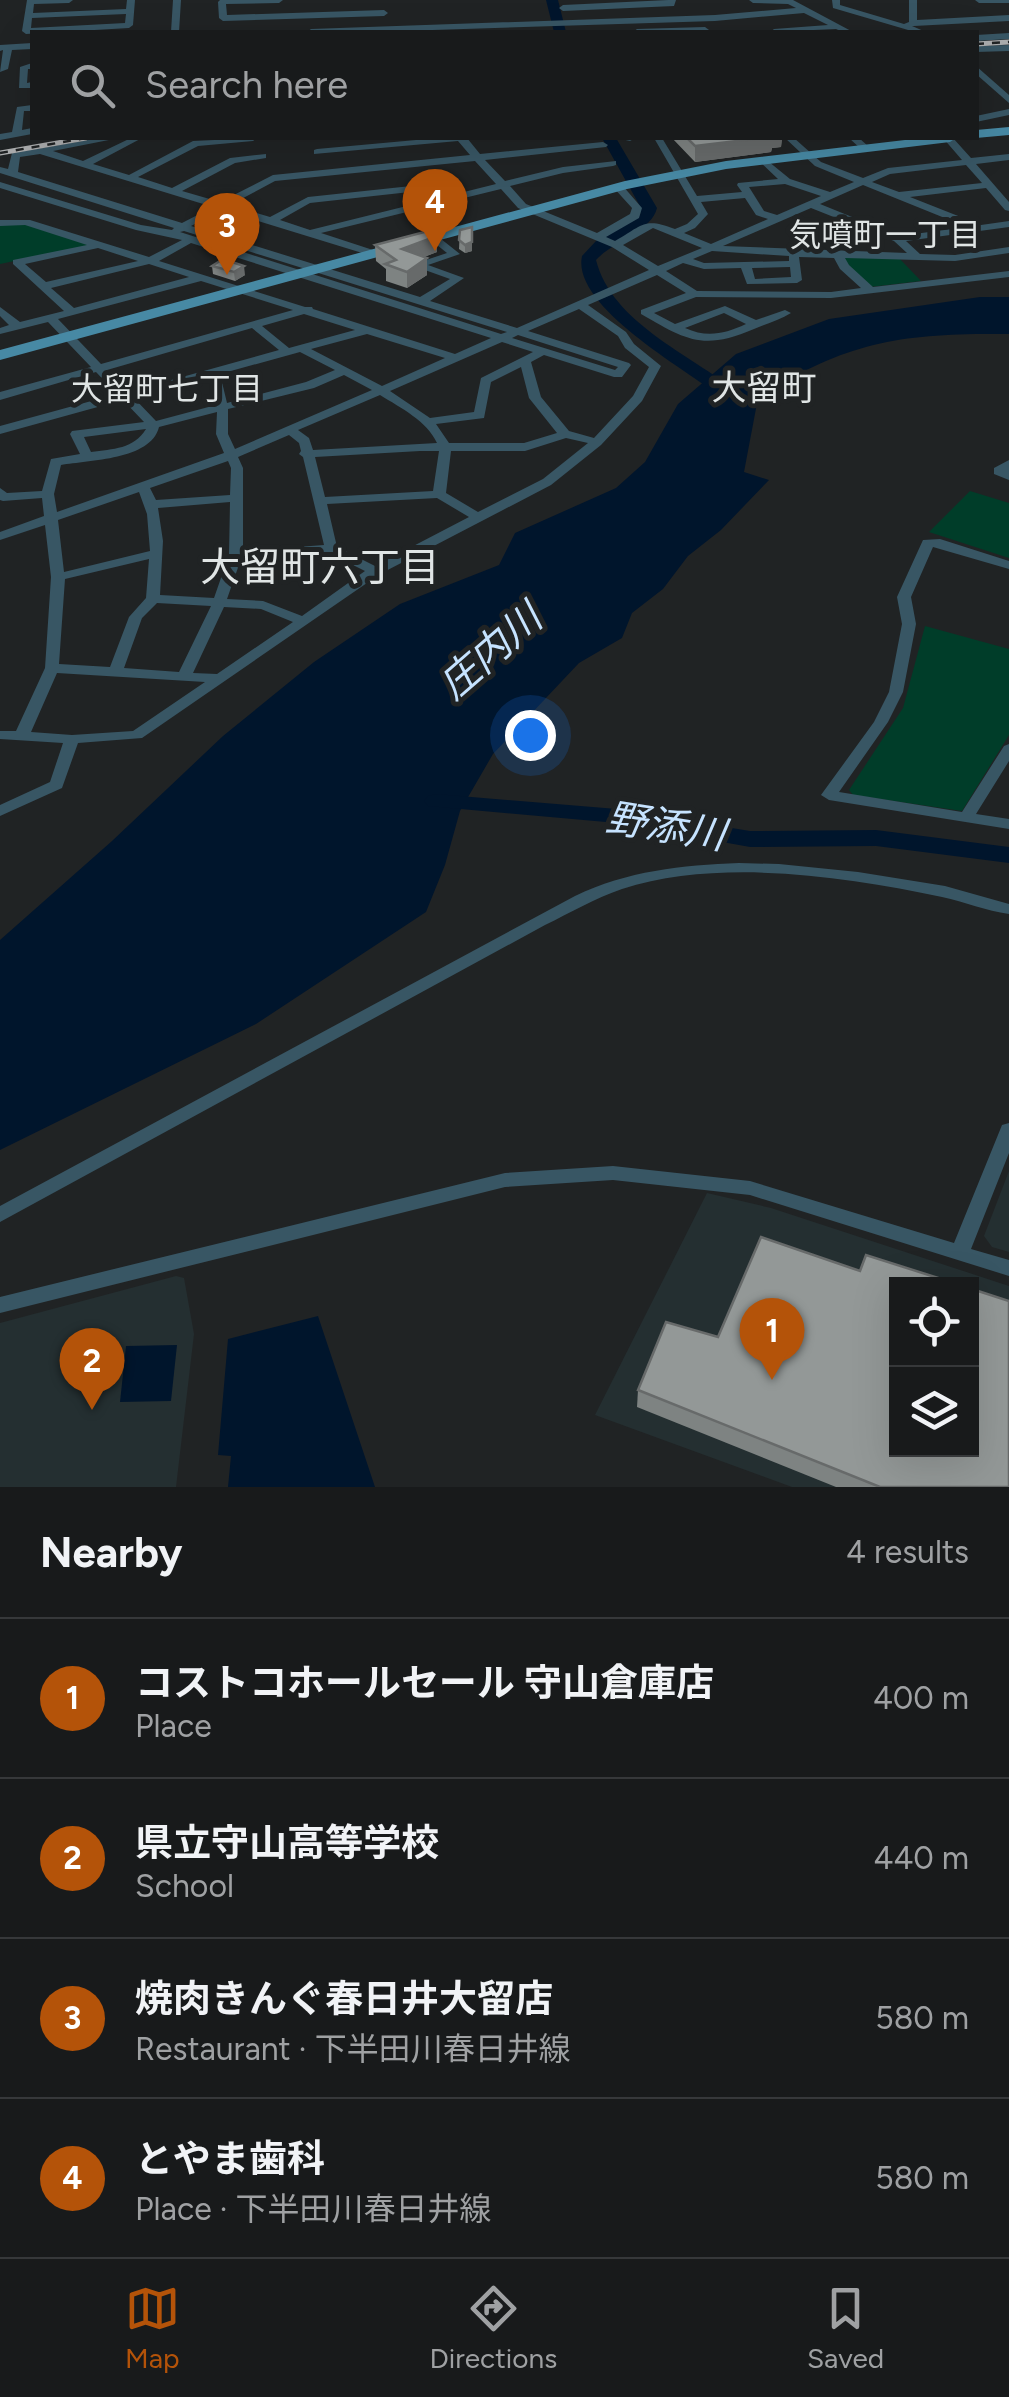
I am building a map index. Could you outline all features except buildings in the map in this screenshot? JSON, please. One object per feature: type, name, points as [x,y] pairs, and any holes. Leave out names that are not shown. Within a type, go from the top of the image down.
[{"type":"main road","points":[[979,134],[1009,131]]},
{"type":"main road","points":[[0,355],[622,186],[859,142],[904,140]]},
{"type":"street","points":[[30,30],[26,30],[30,2],[70,0]]},
{"type":"street","points":[[176,30],[177,0]]},
{"type":"street","points":[[279,0],[222,2],[223,18],[384,13]]},
{"type":"street","points":[[382,0],[388,30]]},
{"type":"street","points":[[570,28],[562,4],[671,4],[672,0]]},
{"type":"street","points":[[710,26],[719,0]]},
{"type":"street","points":[[753,0],[790,2],[845,30]]},
{"type":"street","points":[[836,0],[836,6],[908,24],[1009,18]]},
{"type":"street","points":[[908,24],[913,0]]},
{"type":"street","points":[[979,0],[1009,0]]},
{"type":"street","points":[[28,16],[131,6],[129,26],[86,30]]},
{"type":"street","points":[[661,30],[805,10]]},
{"type":"street","points":[[822,18],[855,12]]},
{"type":"street","points":[[282,17],[284,30]]},
{"type":"street","points":[[725,30],[727,18]]},
{"type":"street","points":[[908,24],[918,30]]},
{"type":"street","points":[[471,30],[710,26]]},
{"type":"street","points":[[795,30],[837,26]]},
{"type":"street","points":[[979,38],[1009,36]]},
{"type":"street","points":[[0,69],[4,69],[4,48],[30,46]]},
{"type":"street","points":[[979,50],[1007,50]]},
{"type":"street","points":[[30,66],[24,67],[22,86],[30,85]]},
{"type":"street","points":[[979,71],[1009,100]]},
{"type":"street","points":[[17,134],[20,110],[30,108]]},
{"type":"street","points":[[979,116],[1009,112]]},
{"type":"street","points":[[0,137],[30,131]]},
{"type":"street","points":[[13,174],[15,155],[101,140]]},
{"type":"street","points":[[84,164],[134,140]]},
{"type":"street","points":[[130,178],[196,143],[231,140]]},
{"type":"street","points":[[255,140],[273,178]]},
{"type":"street","points":[[310,140],[327,173]]},
{"type":"street","points":[[316,152],[440,140]]},
{"type":"street","points":[[462,140],[500,187],[529,211],[616,245],[695,294]]},
{"type":"street","points":[[659,140],[703,214],[691,226],[675,233]]},
{"type":"street","points":[[791,140],[818,164],[980,228]]},
{"type":"street","points":[[950,140],[1009,208]]},
{"type":"street","points":[[176,231],[273,178],[601,141],[622,186],[638,208],[635,216],[598,238]]},
{"type":"street","points":[[38,150],[372,253]]},
{"type":"street","points":[[174,191],[233,160],[263,156]]},
{"type":"street","points":[[0,536],[229,456],[888,171],[1009,157]]},
{"type":"street","points":[[763,160],[786,180],[831,196]]},
{"type":"street","points":[[310,233],[563,170],[613,163]]},
{"type":"street","points":[[360,169],[372,194]]},
{"type":"street","points":[[0,170],[156,217],[176,231],[189,240],[618,375],[625,364],[318,268],[176,231],[140,228],[0,185]]},
{"type":"street","points":[[777,220],[760,212],[742,186],[786,180]]},
{"type":"street","points":[[896,195],[987,186]]},
{"type":"street","points":[[271,221],[308,200],[430,188],[448,200]]},
{"type":"street","points":[[695,200],[747,195]]},
{"type":"street","points":[[26,222],[35,196]]},
{"type":"street","points":[[811,204],[898,238],[916,256]]},
{"type":"street","points":[[0,223],[26,222],[456,358]]},
{"type":"street","points":[[616,245],[652,224],[712,248],[794,258],[837,252],[955,258],[1009,250]]},
{"type":"street","points":[[898,238],[1009,224]]},
{"type":"street","points":[[423,300],[459,278],[416,265],[455,254],[432,237]]},
{"type":"street","points":[[44,286],[150,261],[189,240]]},
{"type":"street","points":[[0,265],[99,245]]},
{"type":"street","points":[[837,252],[844,267],[871,290]]},
{"type":"street","points":[[683,260],[704,266],[745,266],[751,282],[797,280],[794,258]]},
{"type":"street","points":[[17,262],[72,312]]},
{"type":"street","points":[[752,294],[785,313],[722,341],[693,338],[645,312],[695,294],[752,294],[831,295],[1009,274]]},
{"type":"street","points":[[0,331],[202,277]]},
{"type":"street","points":[[0,734],[72,740],[137,736],[376,571],[547,482],[597,442],[638,398],[655,366],[629,346],[622,334],[580,304]]},
{"type":"street","points":[[0,396],[308,309]]},
{"type":"street","points":[[673,329],[725,309],[754,324]]},
{"type":"street","points":[[0,310],[18,326]]},
{"type":"street","points":[[50,318],[154,424]]},
{"type":"street","points":[[253,324],[296,351],[380,391],[440,434],[444,447],[438,494]]},
{"type":"street","points":[[0,430],[368,329]]},
{"type":"street","points":[[426,422],[480,414],[484,380],[544,350]]},
{"type":"street","points":[[525,361],[535,398],[565,434]]},
{"type":"street","points":[[87,456],[76,434],[154,424],[310,385],[344,371]]},
{"type":"street","points":[[185,675],[220,603],[236,555],[237,468],[222,434],[222,407],[214,372]]},
{"type":"street","points":[[21,737],[52,668],[58,577],[48,494],[56,462],[135,449],[151,435],[154,424]]},
{"type":"street","points":[[290,430],[305,442],[331,548]]},
{"type":"street","points":[[305,454],[525,447],[565,434],[597,442]]},
{"type":"street","points":[[1009,464],[998,471],[1009,476]]},
{"type":"street","points":[[116,670],[136,616],[153,599],[158,524],[154,504],[143,486]]},
{"type":"street","points":[[0,492],[3,497],[48,494]]},
{"type":"street","points":[[319,501],[438,494],[477,517]]},
{"type":"street","points":[[154,504],[236,498]]},
{"type":"street","points":[[1009,565],[940,542],[928,544],[904,598],[910,624],[896,692],[880,722],[830,791],[833,798],[1009,824]]},
{"type":"street","points":[[236,555],[331,548],[376,571]]},
{"type":"street","points":[[58,577],[155,554]]},
{"type":"street","points":[[153,599],[264,605],[300,620]]},
{"type":"street","points":[[52,668],[220,679]]},
{"type":"street","points":[[0,812],[56,784],[72,740]]},
{"type":"street","points":[[966,818],[1009,749]]},
{"type":"street","points":[[0,1215],[540,921],[622,883],[672,873],[762,868],[937,890],[984,906],[1009,909]]},
{"type":"street","points":[[960,1252],[1009,1130]]},
{"type":"street","points":[[0,1305],[505,1180],[613,1173],[750,1188],[1009,1268]]},
{"type":"shaded area","points":[[1009,1171],[1009,1252],[992,1247],[984,1236]]},
{"type":"shaded area","points":[[707,1193],[771,1208],[1009,1286],[1009,1487],[792,1487],[595,1415]]},
{"type":"shaded area","points":[[176,1276],[184,1278],[194,1334],[176,1487],[0,1487],[0,1323]]},
{"type":"green space","points":[[26,224],[89,244],[0,264],[0,225]]},
{"type":"green space","points":[[844,254],[898,257],[921,281],[870,287],[847,269]]},
{"type":"green space","points":[[970,491],[1009,503],[1009,558],[929,532]]},
{"type":"green space","points":[[925,626],[1009,649],[1009,735],[962,811],[853,795],[849,790],[903,708]]},
{"type":"water","name":"庄内川","points":[[980,297],[1009,297],[1009,334],[939,335],[878,344],[821,363],[758,398],[744,472],[769,480],[721,530],[688,556],[663,589],[632,613],[622,638],[579,663],[493,754],[460,811],[445,865],[426,912],[256,1024],[0,1150],[0,940],[223,736],[314,662],[400,604],[499,565],[515,533],[616,488],[645,462],[678,404],[736,354],[829,319]]},
{"type":"water","points":[[318,1316],[375,1487],[228,1487],[231,1456],[218,1455],[228,1339]]},
{"type":"water","points":[[177,1345],[171,1401],[120,1402],[126,1346]]},
{"type":"waterway","points":[[552,0],[560,30]]},
{"type":"waterway","points":[[610,140],[649,208],[647,217],[602,244],[588,259],[593,279],[624,317],[731,396]]},
{"type":"waterway","name":"野添川","points":[[436,801],[617,816],[750,839],[876,838],[1009,855]]},
{"type":"railway","points":[[979,44],[1009,42]]},
{"type":"railway","points":[[0,153],[75,140]]},
{"type":"place","name":"とやま歯科","points":[[435,251]]},
{"type":"place","name":"焼肉きんぐ春日井大留店","points":[[227,275]]},
{"type":"place","name":"コストコホールセール 守山倉庫店","points":[[772,1380]]},
{"type":"place","name":"県立守山高等学校","points":[[92,1410]]},
{"type":"district","name":"気噴町一丁目","points":[[885,235]]},
{"type":"district","name":"大留町","points":[[764,388]]},
{"type":"district","name":"大留町七丁目","points":[[167,389]]},
{"type":"district","name":"大留町六丁目","points":[[320,567]]}]
